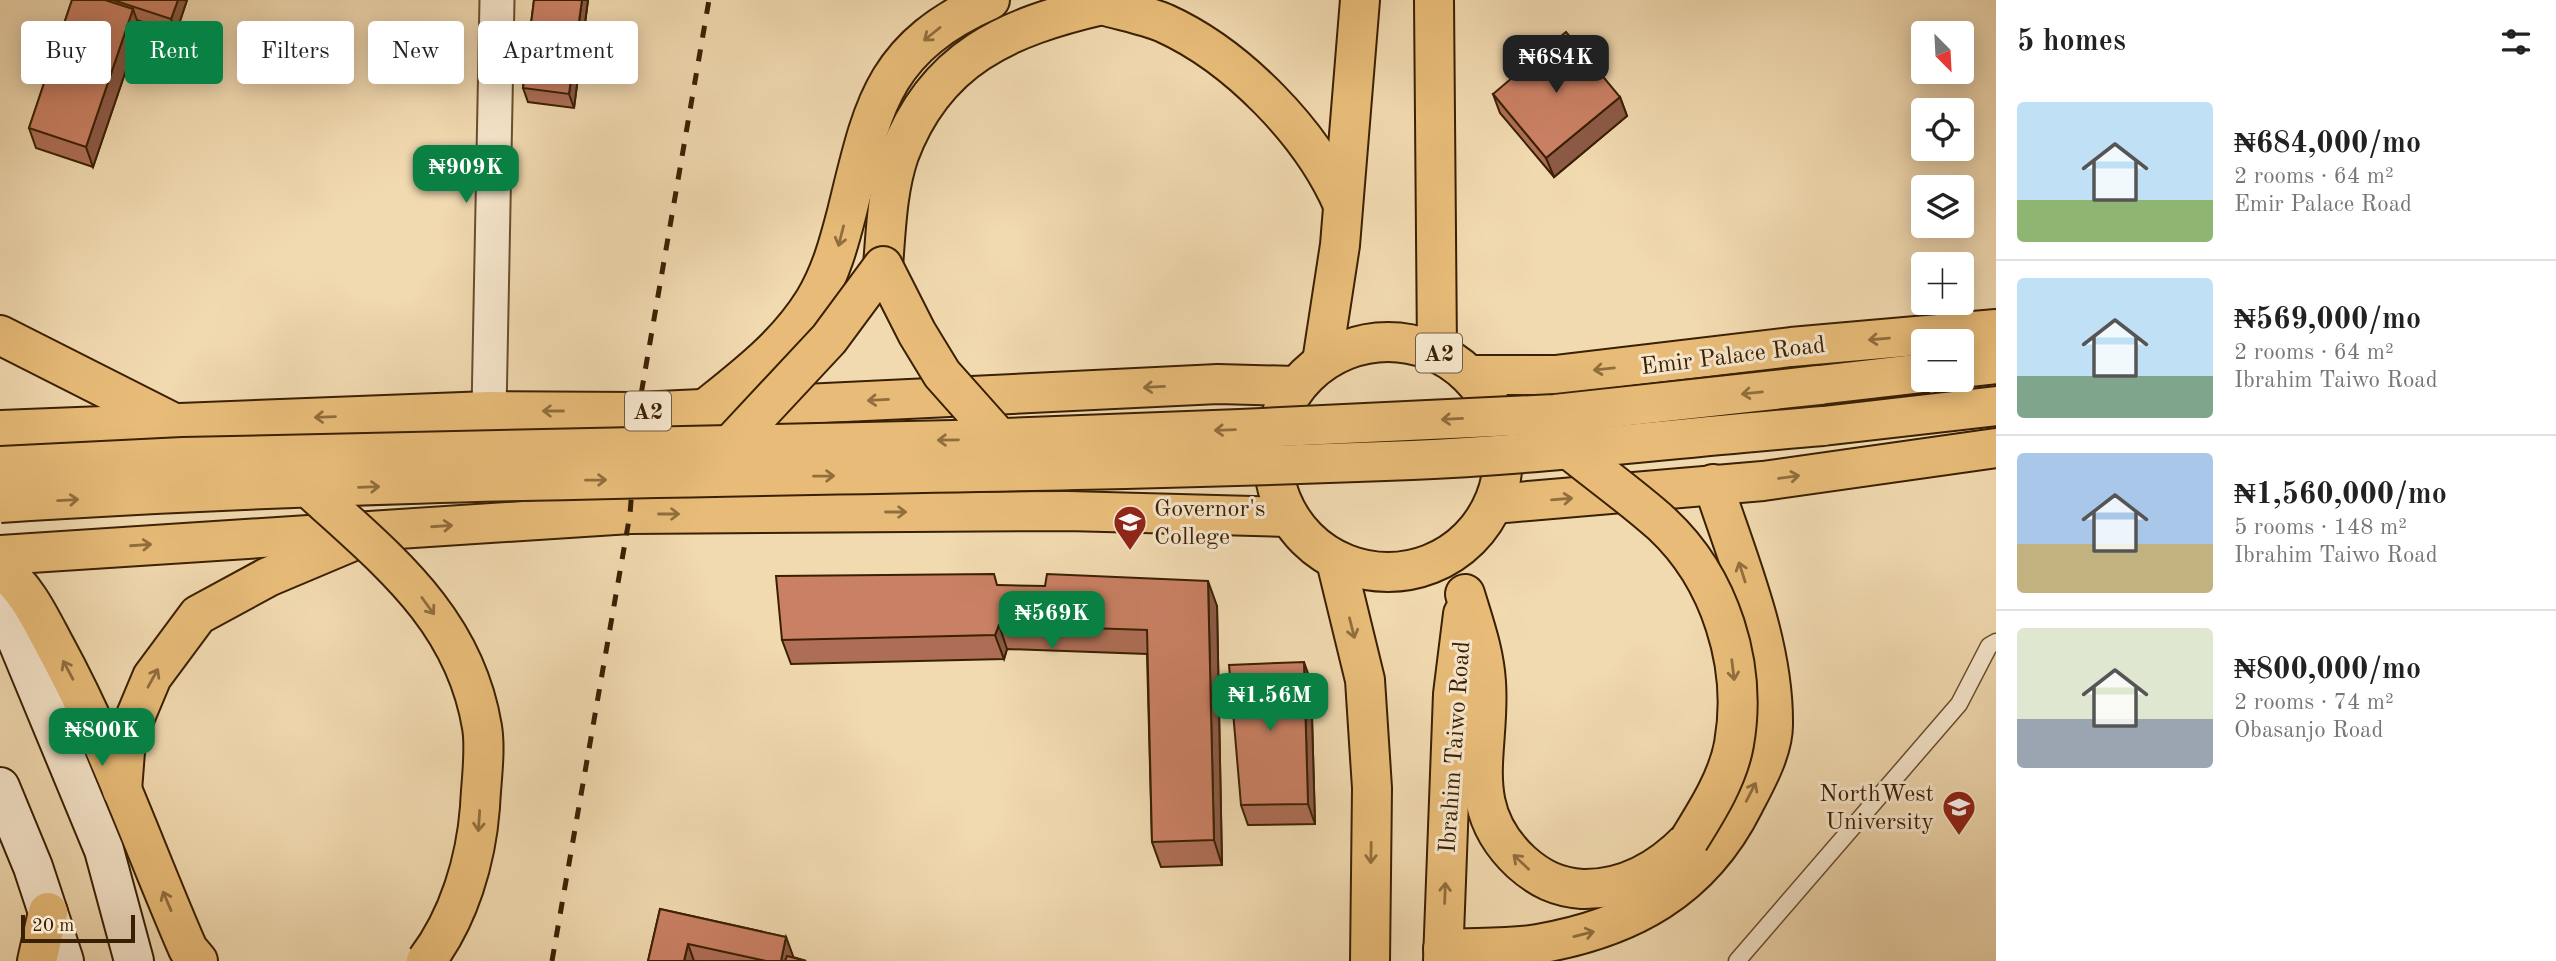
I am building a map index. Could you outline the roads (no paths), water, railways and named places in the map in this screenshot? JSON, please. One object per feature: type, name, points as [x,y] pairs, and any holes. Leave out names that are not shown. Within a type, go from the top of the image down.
[{"type":"main road","points":[[705,408],[774,354],[814,300],[836,255],[873,108],[895,71],[928,36],[957,15],[990,0]]},
{"type":"main road","points":[[1360,0],[1334,300],[1309,374],[1275,428],[1272,474],[1287,517],[1336,562],[1372,572],[1410,571],[1445,558],[1484,519],[1713,484],[1763,481],[1996,448]]},
{"type":"main road","points":[[1433,0],[1437,352]]},
{"type":"main road","points":[[731,444],[829,339],[883,266],[890,197],[899,156],[925,102],[957,66],[996,40],[1028,25],[1105,3],[1164,23],[1228,63],[1255,86],[1307,143],[1329,172],[1343,205]]},
{"type":"main road","points":[[883,266],[917,333],[942,374],[999,438]]},
{"type":"main road","name":"Emir Palace Road","points":[[1471,375],[1555,375],[1791,346],[1996,329]]},
{"type":"main road","points":[[0,335],[174,423]]},
{"type":"main road","name":"A2","points":[[0,430],[489,411],[638,412],[1218,384],[1309,374],[1349,348],[1378,341],[1409,342],[1437,352],[1471,375],[1496,413],[1504,459],[1484,519]]},
{"type":"main road","points":[[1974,367],[1996,364]]},
{"type":"main road","points":[[0,466],[183,457],[999,438],[1555,414],[1911,374]]},
{"type":"main road","points":[[0,503],[311,489],[1416,460],[1823,426],[1996,406]]},
{"type":"main road","points":[[1465,594],[1482,649],[1486,685],[1482,740],[1485,804],[1507,848],[1533,873],[1560,888],[1598,889],[1635,880],[1670,860],[1689,840],[1718,788],[1734,744],[1736,704],[1726,626],[1707,580],[1662,525],[1566,447]]},
{"type":"main road","points":[[1443,955],[1536,944],[1617,925],[1654,905],[1698,869],[1734,824],[1759,776],[1773,728],[1772,703],[1770,678],[1751,601],[1713,484]]},
{"type":"main road","points":[[311,489],[410,581],[442,625],[469,674],[483,729],[477,845],[458,902],[426,961]]},
{"type":"main road","points":[[0,555],[629,514],[1068,511],[1287,517]]},
{"type":"main road","name":"Ibrahim Taiwo Road","points":[[1443,955],[1453,694],[1465,594],[1484,519]]},
{"type":"main road","points":[[122,790],[126,739],[152,677],[198,615],[268,577],[382,530]]},
{"type":"main road","points":[[1336,562],[1365,680],[1372,788],[1370,961]]},
{"type":"main road","points":[[0,568],[12,576],[33,605],[86,703],[188,950],[198,961]]},
{"type":"main road","points":[[0,600],[104,850],[134,961]]},
{"type":"main road","points":[[0,787],[64,961]]},
{"type":"main road","points":[[37,961],[48,912]]},
{"type":"street","points":[[489,411],[497,0]]},
{"type":"lane","points":[[1737,961],[1959,704],[1989,646],[1996,642]]},
{"type":"railway","points":[[552,961],[630,514],[638,412],[709,0]]},
{"type":"place","name":"Governor's College","points":[[1130,552]]},
{"type":"place","name":"NorthWest University","points":[[1959,837]]}]
